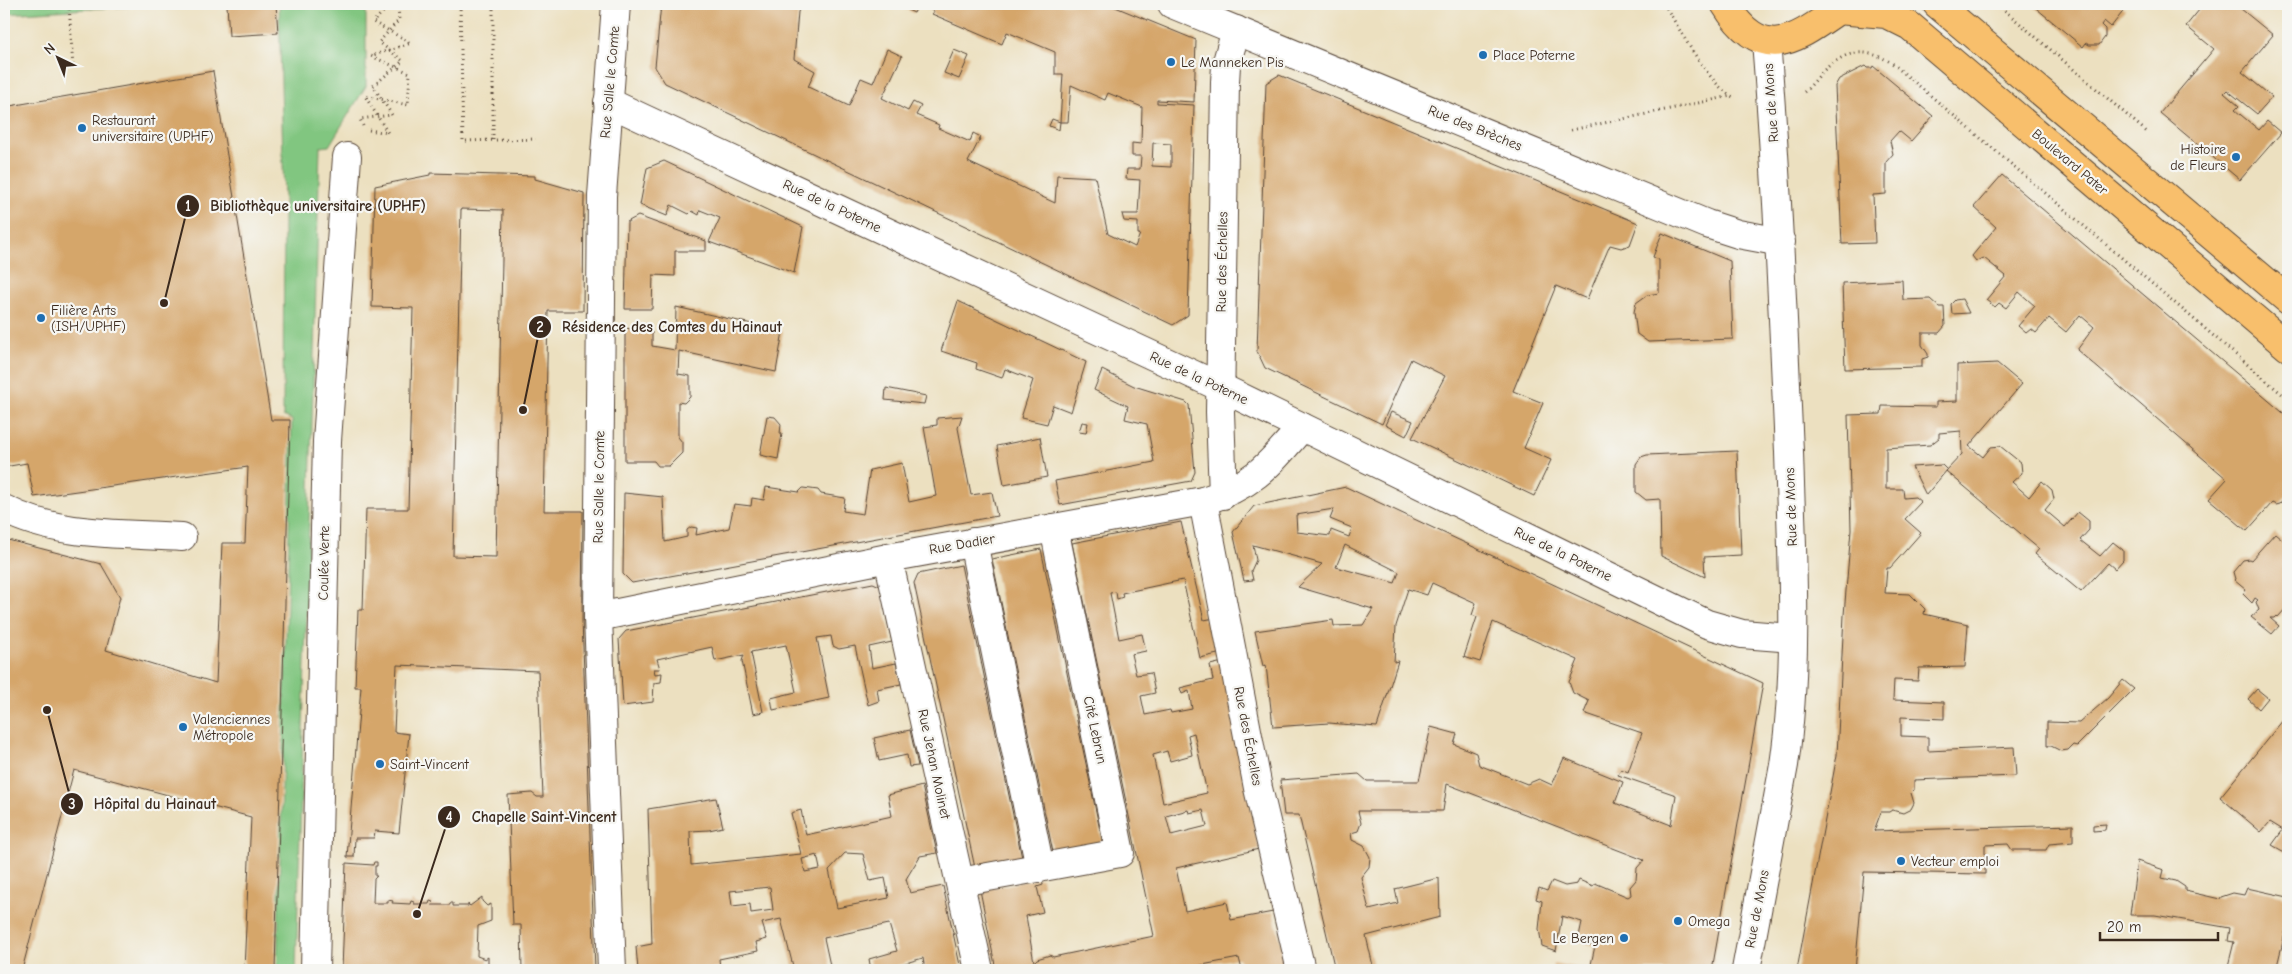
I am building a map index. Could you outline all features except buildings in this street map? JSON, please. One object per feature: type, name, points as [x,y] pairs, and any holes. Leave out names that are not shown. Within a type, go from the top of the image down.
[{"type":"main road","points":[[1725,4],[1746,32],[1754,38],[1766,41],[1794,37],[1842,7]]},
{"type":"main road","points":[[1937,4],[2288,300]]},
{"type":"main road","name":"Boulevard Pater","points":[[1842,7],[1886,14],[1910,26],[2288,347]]},
{"type":"street","name":"Rue Salle le Comte","points":[[612,970],[598,617],[602,196],[616,4]]},
{"type":"street","name":"Rue des Brèches","points":[[1172,4],[1706,224],[1733,233],[1781,242]]},
{"type":"street","name":"Rue des Échelles","points":[[1236,30],[1226,65],[1225,82],[1220,387],[1213,498],[1258,788],[1302,970]]},
{"type":"street","name":"Rue de Mons","points":[[1746,970],[1789,734],[1793,638],[1793,576],[1781,242],[1766,41]]},
{"type":"street","name":"Rue de la Poterne","points":[[608,102],[1220,387],[1707,624],[1742,634],[1793,638]]},
{"type":"street","name":"Coulée Verte","points":[[315,970],[327,442],[347,157]]},
{"type":"street","name":"Rue Dadier","points":[[598,617],[888,558],[1213,498],[1245,485],[1264,470],[1302,427]]},
{"type":"street","points":[[4,509],[21,518],[75,530],[182,538]]},
{"type":"street","name":"Cité Lebrun","points":[[960,882],[1120,853],[1054,528]]},
{"type":"street","points":[[973,542],[1040,868]]},
{"type":"street","name":"Rue Jehan Molinet","points":[[888,558],[979,970]]},
{"type":"path","points":[[69,4],[73,68]]},
{"type":"path","points":[[390,4],[373,22],[389,31],[411,43],[389,50],[371,56],[397,66],[410,73],[408,105],[383,101],[365,96],[378,117],[388,133],[364,129],[349,123],[347,157],[371,147],[364,129],[360,119],[378,117],[392,115],[383,101],[373,86],[397,66],[403,61],[389,50],[379,42],[389,31],[399,20],[398,4]]},
{"type":"path","points":[[460,4],[463,142],[536,139]]},
{"type":"path","points":[[493,4],[493,140]]},
{"type":"path","points":[[1997,4],[2154,138]]},
{"type":"path","points":[[1824,71],[1843,56],[1867,52],[1879,55],[1892,63],[2288,399]]},
{"type":"path","points":[[1567,130],[1731,96]]},
{"type":"green space","points":[[4,4],[172,4],[4,14]]},
{"type":"green space","points":[[279,4],[366,4],[366,86],[329,146],[320,147],[296,970],[277,970],[292,420],[283,416],[284,201]]},
{"type":"place","name":"Place Poterne","points":[[1483,55]]},
{"type":"place","name":"Le Manneken Pis","points":[[1171,62]]},
{"type":"place","name":"Restaurant universitaire (UPHF)","points":[[82,128]]},
{"type":"place","name":"Histoire de Fleurs","points":[[2236,157]]},
{"type":"place","name":"Bibliothèque universitaire (UPHF)","points":[[164,303]]},
{"type":"place","name":"Filière Arts (ISH/UPHF)","points":[[41,318]]},
{"type":"place","name":"Résidence des Comtes du Hainaut","points":[[523,410]]},
{"type":"place","name":"Hôpital du Hainaut","points":[[47,710]]},
{"type":"place","name":"Valenciennes Métropole","points":[[183,727]]},
{"type":"place","name":"Saint-Vincent","points":[[380,764]]},
{"type":"place","name":"Vecteur emploi","points":[[1901,861]]},
{"type":"place","name":"Chapelle Saint-Vincent","points":[[417,914]]},
{"type":"place","name":"Omega","points":[[1678,921]]},
{"type":"place","name":"Le Bergen","points":[[1624,938]]}]
